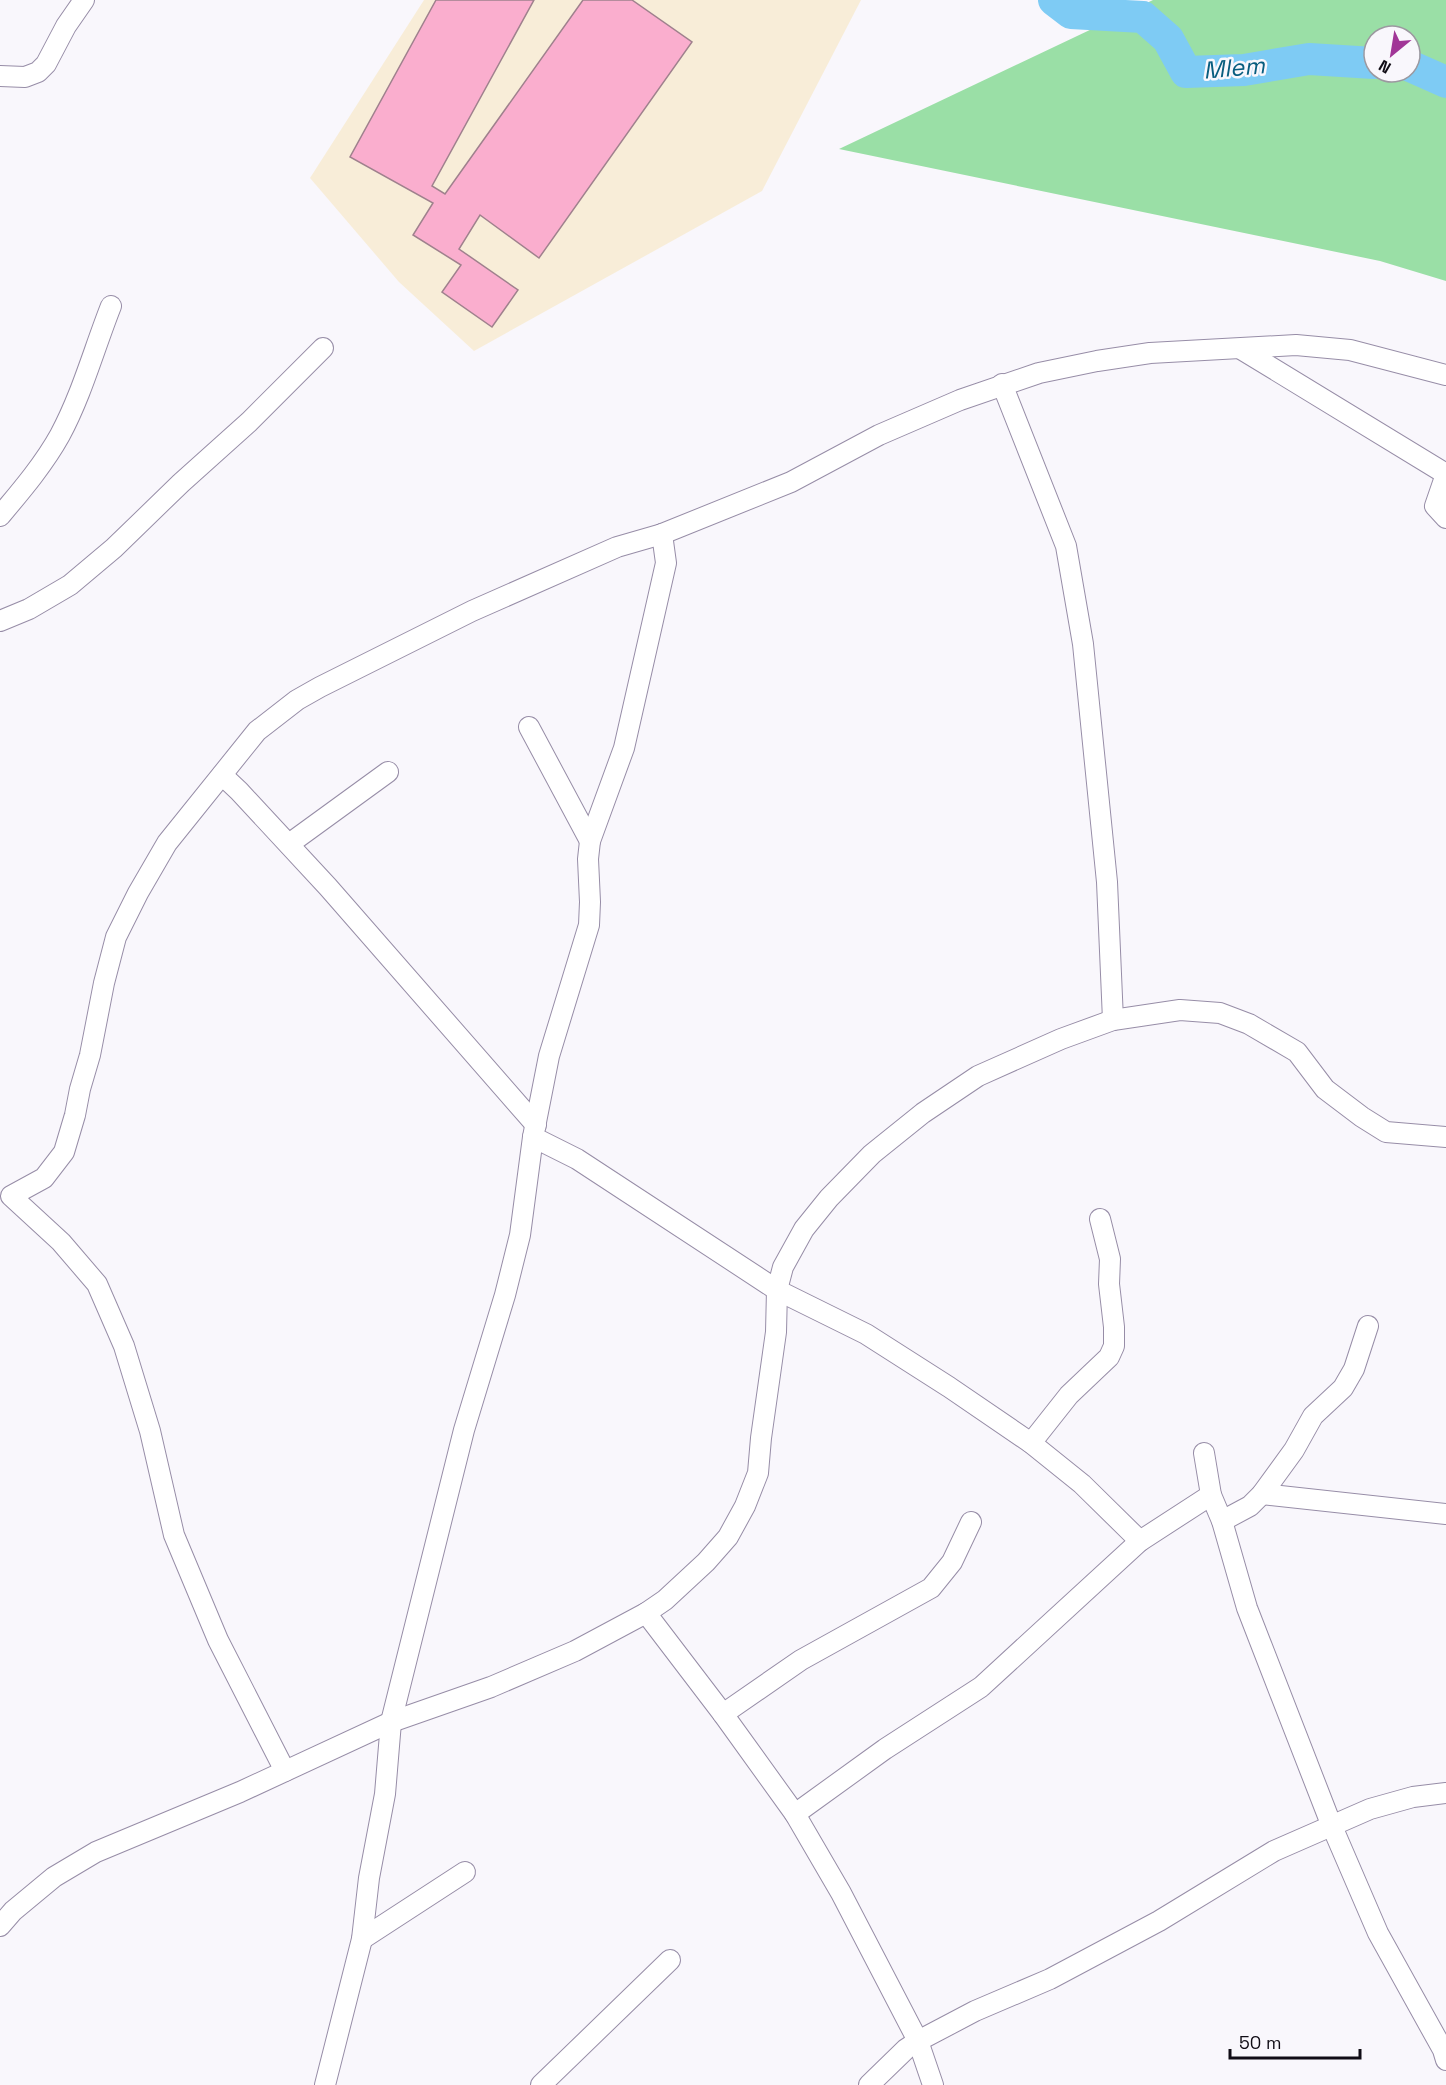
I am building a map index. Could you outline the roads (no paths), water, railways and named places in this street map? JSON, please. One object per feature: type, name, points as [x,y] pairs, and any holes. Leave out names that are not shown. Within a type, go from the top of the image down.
[{"type":"street","points":[[0,76],[25,77],[38,72],[46,64],[66,26],[84,0]]},
{"type":"street","points":[[0,516],[26,485],[59,436],[78,395],[111,306]]},
{"type":"street","points":[[285,1771],[218,1641],[174,1534],[150,1431],[124,1346],[97,1284],[61,1242],[4,1194],[44,1178],[64,1152],[90,1055],[104,983],[116,938],[138,893],[167,843],[257,731],[297,700],[320,687],[472,611],[617,547],[662,534],[791,482],[879,435],[1002,384],[1039,373],[1150,353],[1296,345],[1350,350],[1446,375]]},
{"type":"street","points":[[0,621],[29,609],[70,585],[114,548],[181,483],[249,422],[323,348]]},
{"type":"street","points":[[1240,349],[1446,474],[1435,506],[1446,518]]},
{"type":"street","points":[[1002,384],[1066,546],[1079,622],[1107,882],[1113,1020]]},
{"type":"street","points":[[325,2085],[362,1939],[369,1878],[385,1794],[391,1722],[464,1430],[505,1295],[520,1235],[535,1131],[549,1056],[589,925],[590,841],[624,748],[666,563],[662,534]]},
{"type":"street","points":[[529,727],[590,841]]},
{"type":"street","points":[[289,844],[388,772]]},
{"type":"street","points":[[222,775],[289,844],[535,1131],[777,1290],[866,1334],[949,1387],[1030,1443],[1082,1484],[1140,1541]]},
{"type":"street","points":[[0,1926],[13,1911],[54,1877],[96,1852],[285,1771],[391,1722],[491,1687],[576,1651],[646,1614],[665,1600],[706,1562],[728,1537],[746,1506],[758,1473],[777,1332],[777,1290],[783,1267],[804,1229],[872,1154],[923,1113],[978,1076],[1061,1039],[1113,1020],[1180,1010],[1220,1012],[1249,1024],[1297,1052],[1325,1089],[1386,1132],[1446,1137]]},
{"type":"street","points":[[1030,1443],[1069,1395],[1108,1357],[1114,1346],[1109,1284],[1110,1259],[1100,1218]]},
{"type":"street","points":[[1222,1521],[1250,1506],[1262,1494],[1294,1450],[1313,1416],[1343,1388],[1354,1370],[1368,1326]]},
{"type":"street","points":[[1204,1453],[1210,1495],[1222,1521],[1247,1608],[1330,1824],[1378,1933],[1443,2050],[1446,2060]]},
{"type":"street","points":[[1262,1494],[1446,1514]]},
{"type":"street","points":[[795,1814],[885,1749],[981,1687],[1140,1541],[1210,1495]]},
{"type":"street","points":[[723,1714],[801,1660],[931,1588],[952,1562],[971,1522]]},
{"type":"street","points":[[646,1614],[723,1714],[795,1814],[840,1893],[918,2041],[933,2085]]},
{"type":"street","points":[[869,2085],[906,2049],[918,2041],[975,2011],[1050,1978],[1159,1921],[1274,1851],[1330,1824],[1370,1809],[1413,1797],[1446,1793]]},
{"type":"street","points":[[362,1939],[465,1872]]},
{"type":"street","points":[[541,2085],[670,1960]]},
{"type":"waterway","name":"Mlem","points":[[1054,0],[1071,13],[1143,17],[1168,39],[1186,72],[1244,70],[1309,59],[1362,62]]},
{"type":"waterway","name":"Mlem","points":[[1422,71],[1446,82]]}]
